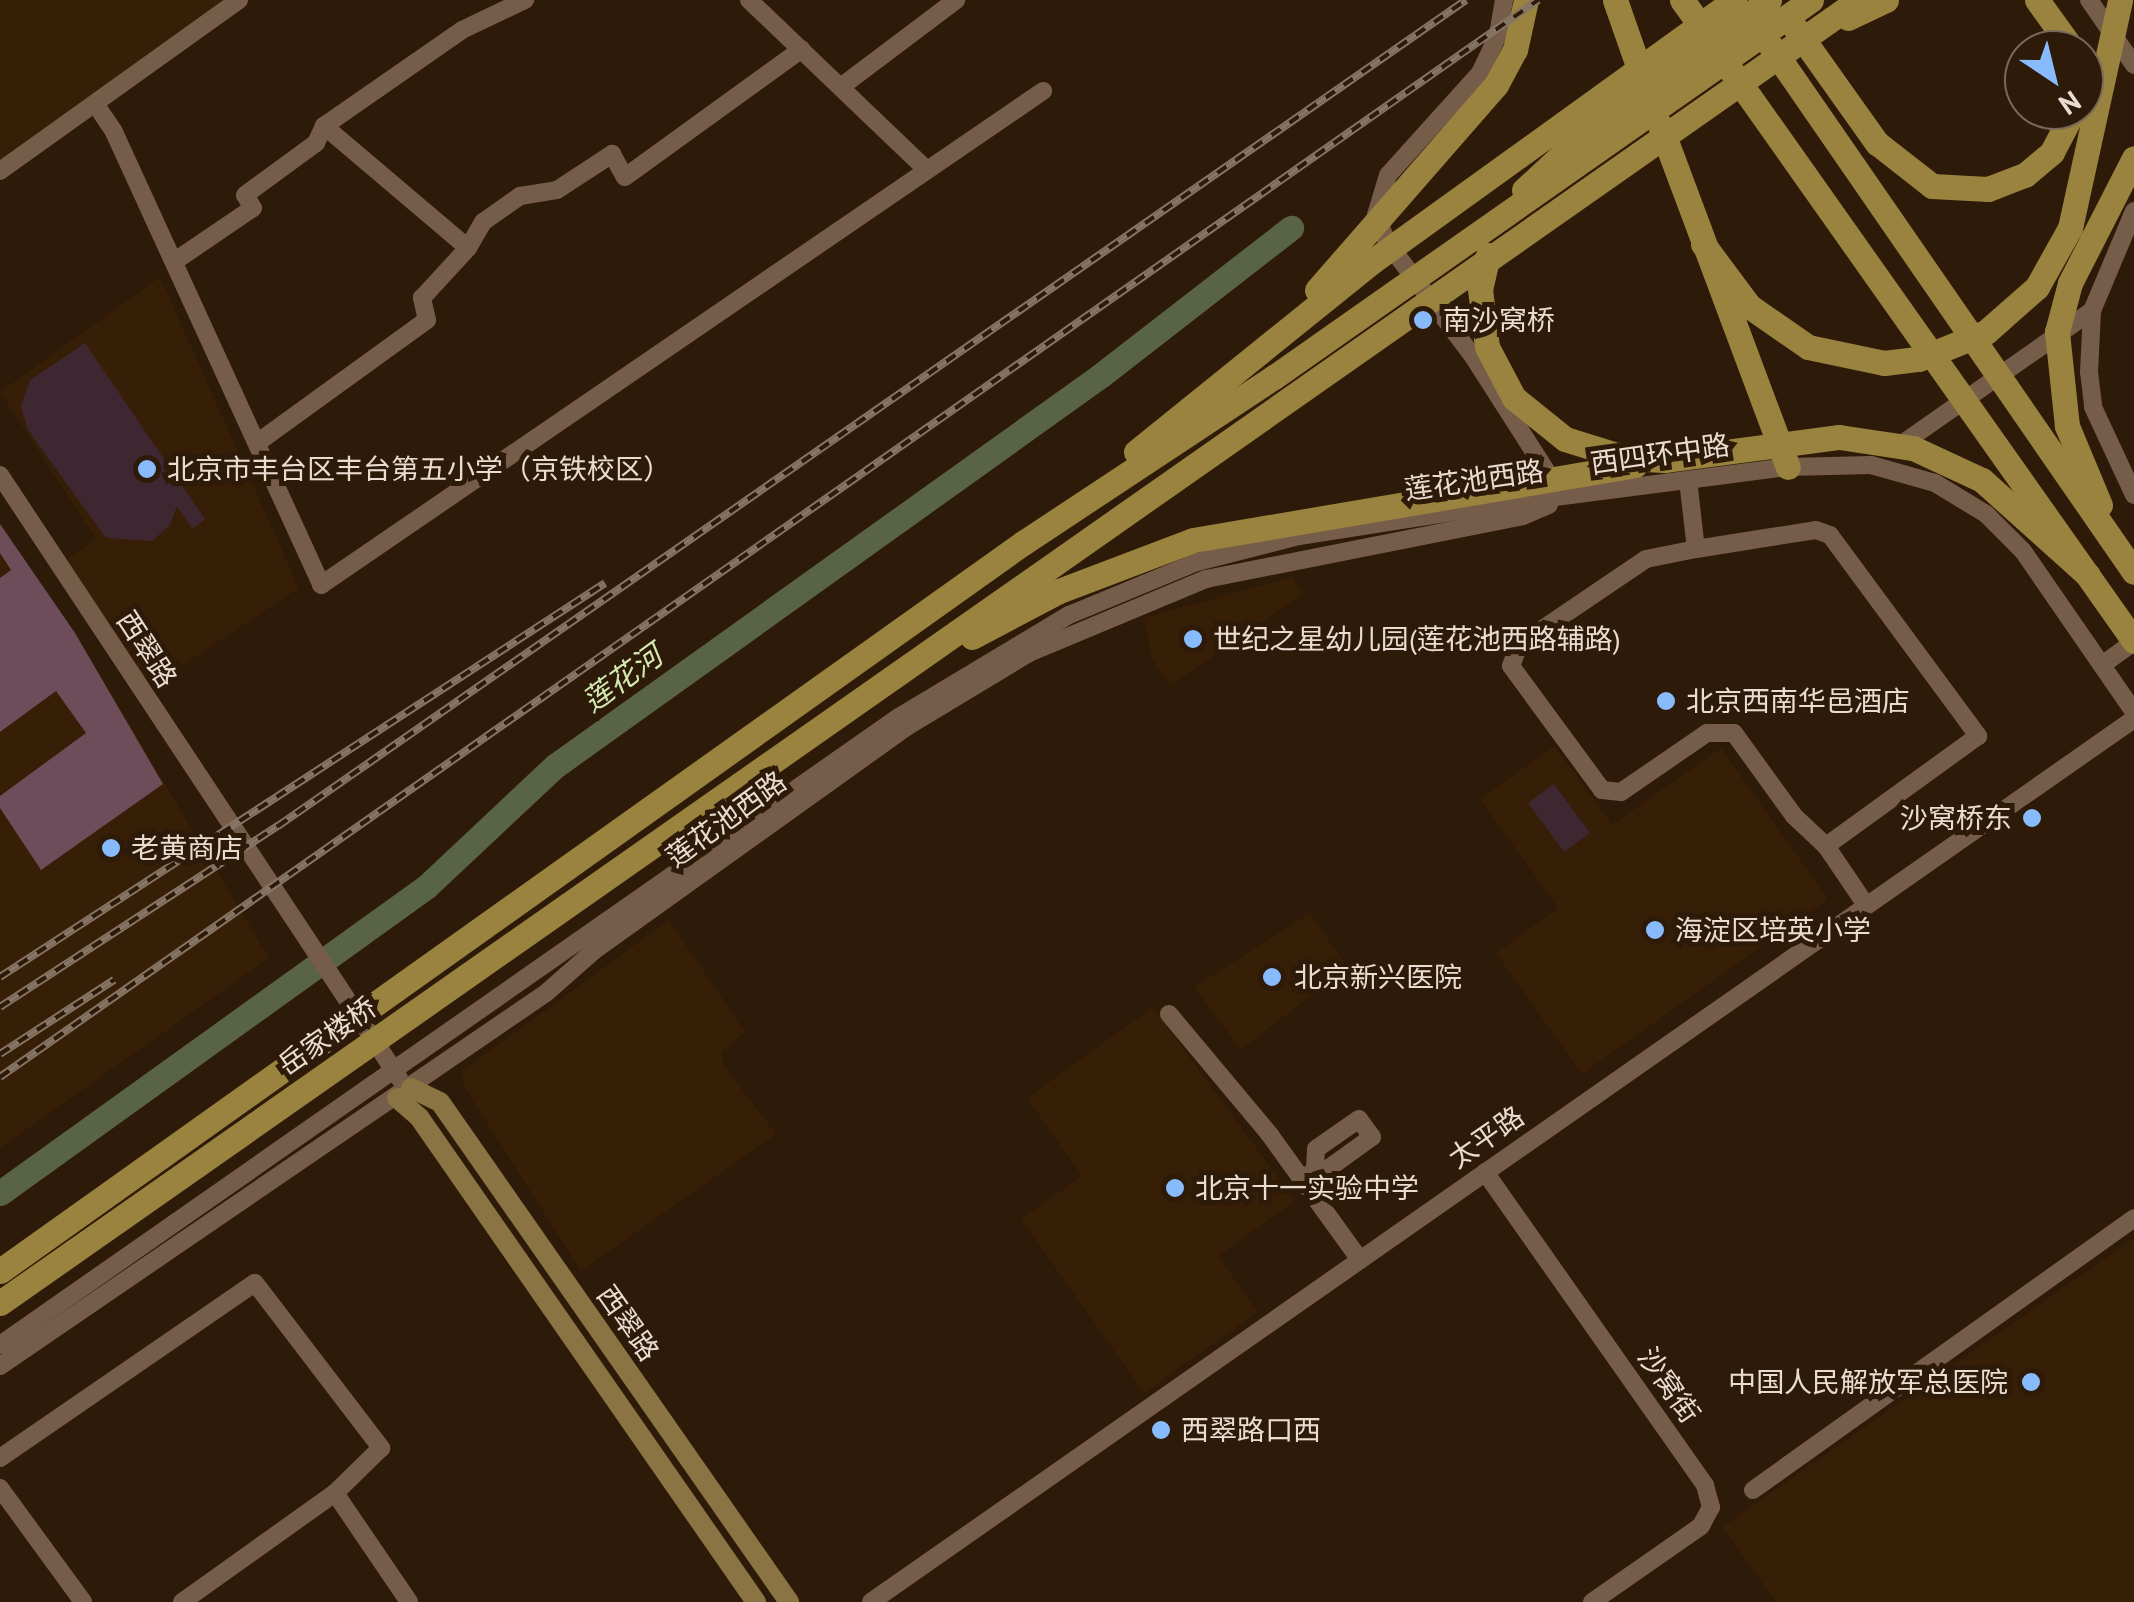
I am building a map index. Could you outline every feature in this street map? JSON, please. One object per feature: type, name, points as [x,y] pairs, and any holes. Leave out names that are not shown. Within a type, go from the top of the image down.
[{"type":"highway","points":[[1023,544],[1278,336],[1361,257],[1473,116],[1514,50],[1526,0]]},
{"type":"highway","points":[[1615,0],[1788,467]]},
{"type":"highway","points":[[1682,0],[2134,642]]},
{"type":"highway","points":[[1361,257],[1736,0],[2127,561]]},
{"type":"highway","points":[[1664,460],[1626,458],[1565,439],[1514,398],[1487,347],[1481,320],[1486,259],[1517,198],[1545,165],[1772,0],[1853,112],[1911,175],[1956,191],[1988,189],[2025,175],[2052,152],[2064,130]]},
{"type":"highway","name":"莲花池西路","points":[[690,819],[880,685],[1810,0]]},
{"type":"highway","name":"莲花池西路","points":[[672,796],[1023,544],[1282,388],[1859,0]]},
{"type":"highway","points":[[1803,39],[1886,0]]},
{"type":"highway","points":[[2037,0],[2059,30]]},
{"type":"highway","points":[[1703,244],[1749,306],[1808,348],[1846,359],[1920,359],[1986,332],[2038,287],[2056,259],[2080,190],[2120,0]]},
{"type":"highway","points":[[2127,561],[2068,426],[2057,332],[2070,283],[2134,158]]},
{"type":"highway","points":[[880,685],[1125,563],[1193,540],[1322,514],[1664,460],[1839,437],[1913,448],[1982,480],[2088,575]]},
{"type":"highway","name":"岳家楼桥","points":[[0,1272],[672,796]]},
{"type":"highway","name":"岳家楼桥","points":[[0,1303],[690,819]]},
{"type":"main road","name":"西翠路","points":[[404,1093],[756,1602]]},
{"type":"main road","name":"西翠路","points":[[404,1093],[440,1102],[789,1602]]},
{"type":"street","points":[[0,171],[239,0]]},
{"type":"street","points":[[175,261],[253,208],[245,195],[316,143],[324,126],[462,30],[525,0]]},
{"type":"street","points":[[749,0],[926,170]]},
{"type":"street","points":[[842,86],[956,0]]},
{"type":"street","name":"西四环中路","points":[[1504,0],[1498,35],[1480,73],[1388,176],[1376,215],[1386,242],[1474,358],[1564,498],[1788,467],[1871,466],[1935,483],[1986,514],[2024,551],[2134,715]]},
{"type":"street","points":[[2089,0],[2134,66]]},
{"type":"street","points":[[256,442],[427,320],[422,298],[468,248],[483,222],[520,196],[557,190],[612,154],[625,176],[802,49]]},
{"type":"street","points":[[96,105],[175,261],[321,585],[1043,91]]},
{"type":"street","points":[[324,126],[468,248]]},
{"type":"street","points":[[2134,211],[2092,311],[2093,407],[2134,496]]},
{"type":"street","points":[[1871,466],[2092,311]]},
{"type":"street","name":"西翠路","points":[[0,475],[404,1093]]},
{"type":"street","points":[[1688,480],[1696,549]]},
{"type":"street","name":"莲花池西路","points":[[0,1346],[900,716],[1070,615],[1197,562],[1299,536],[1564,498]]},
{"type":"street","name":"莲花池西路","points":[[0,1366],[404,1093],[850,767],[1029,653],[1206,579],[1523,516],[1564,498]]},
{"type":"street","points":[[1826,846],[1978,736],[1830,535],[1816,530],[1646,559],[1519,644],[1511,666],[1602,790],[1620,792],[1707,733],[1734,732],[1794,816],[1826,846],[1866,906]]},
{"type":"street","points":[[2102,665],[2134,642]]},
{"type":"street","name":"太平路","points":[[871,1602],[2134,715]]},
{"type":"street","points":[[1169,1014],[1308,1172],[1360,1260]]},
{"type":"street","name":"沙窝街","points":[[1485,1172],[1705,1485],[1711,1507],[1701,1526],[1592,1602]]},
{"type":"street","points":[[1753,1490],[2134,1218]]},
{"type":"street","points":[[0,1458],[255,1283],[381,1448],[335,1493],[182,1602]]},
{"type":"street","points":[[0,1488],[83,1602]]},
{"type":"street","points":[[335,1493],[410,1602]]},
{"type":"shaded area","points":[[0,0],[223,0],[0,161]]},
{"type":"shaded area","name":"北京市丰台区丰台第五小学（京铁校区）","points":[[160,277],[299,588],[150,687],[66,560],[96,539],[0,392]]},
{"type":"shaded area","points":[[85,343],[205,519],[192,529],[177,506],[170,525],[152,541],[106,538],[28,430],[21,406],[30,380]]},
{"type":"shaded area","points":[[0,524],[75,633],[269,958],[0,1148]]},
{"type":"shaded area","points":[[0,524],[75,633],[163,784],[41,870],[0,808],[0,796],[86,733],[56,691],[0,732],[0,578],[11,570],[0,553]]},
{"type":"shaded area","name":"世纪之星幼儿园(莲花池西路辅路)","points":[[1292,577],[1303,594],[1170,686],[1152,659],[1144,618]]},
{"type":"shaded area","name":"海淀区培英小学","points":[[1555,746],[1612,825],[1721,748],[1828,899],[1582,1074],[1496,953],[1558,908],[1480,799]]},
{"type":"shaded area","points":[[1554,784],[1590,833],[1564,852],[1528,803]]},
{"type":"shaded area","name":"北京新兴医院","points":[[1310,913],[1347,967],[1241,1050],[1194,987]]},
{"type":"shaded area","points":[[669,920],[745,1032],[722,1052],[724,1066],[776,1134],[581,1271],[463,1085],[462,1071]]},
{"type":"shaded area","name":"北京十一实验中学","points":[[1153,1007],[1295,1201],[1218,1256],[1258,1312],[1144,1393],[1021,1219],[1082,1176],[1027,1098]]},
{"type":"shaded area","name":"中国人民解放军总医院","points":[[2134,1238],[2134,1602],[1776,1602],[1722,1527]]},
{"type":"waterway","name":"莲花河","points":[[0,1193],[426,887],[555,766],[1100,376],[1291,228]]},
{"type":"railway","points":[[0,1007],[278,826],[1466,0]]},
{"type":"railway","points":[[0,1077],[1538,0]]},
{"type":"railway","points":[[0,977],[605,583]]},
{"type":"railway","points":[[0,1054],[114,980]]},
{"type":"place","name":"南沙窝桥","points":[[1423,320]]},
{"type":"place","name":"北京市丰台区丰台第五小学（京铁校区）","points":[[147,469]]},
{"type":"place","name":"世纪之星幼儿园(莲花池西路辅路)","points":[[1193,639]]},
{"type":"place","name":"北京西南华邑酒店","points":[[1666,701]]},
{"type":"place","name":"沙窝桥东","points":[[2032,818]]},
{"type":"place","name":"老黄商店","points":[[111,848]]},
{"type":"place","name":"海淀区培英小学","points":[[1655,930]]},
{"type":"place","name":"北京新兴医院","points":[[1272,977]]},
{"type":"place","name":"北京十一实验中学","points":[[1175,1188]]},
{"type":"place","name":"中国人民解放军总医院","points":[[2031,1382]]},
{"type":"place","name":"西翠路口西","points":[[1161,1430]]}]
